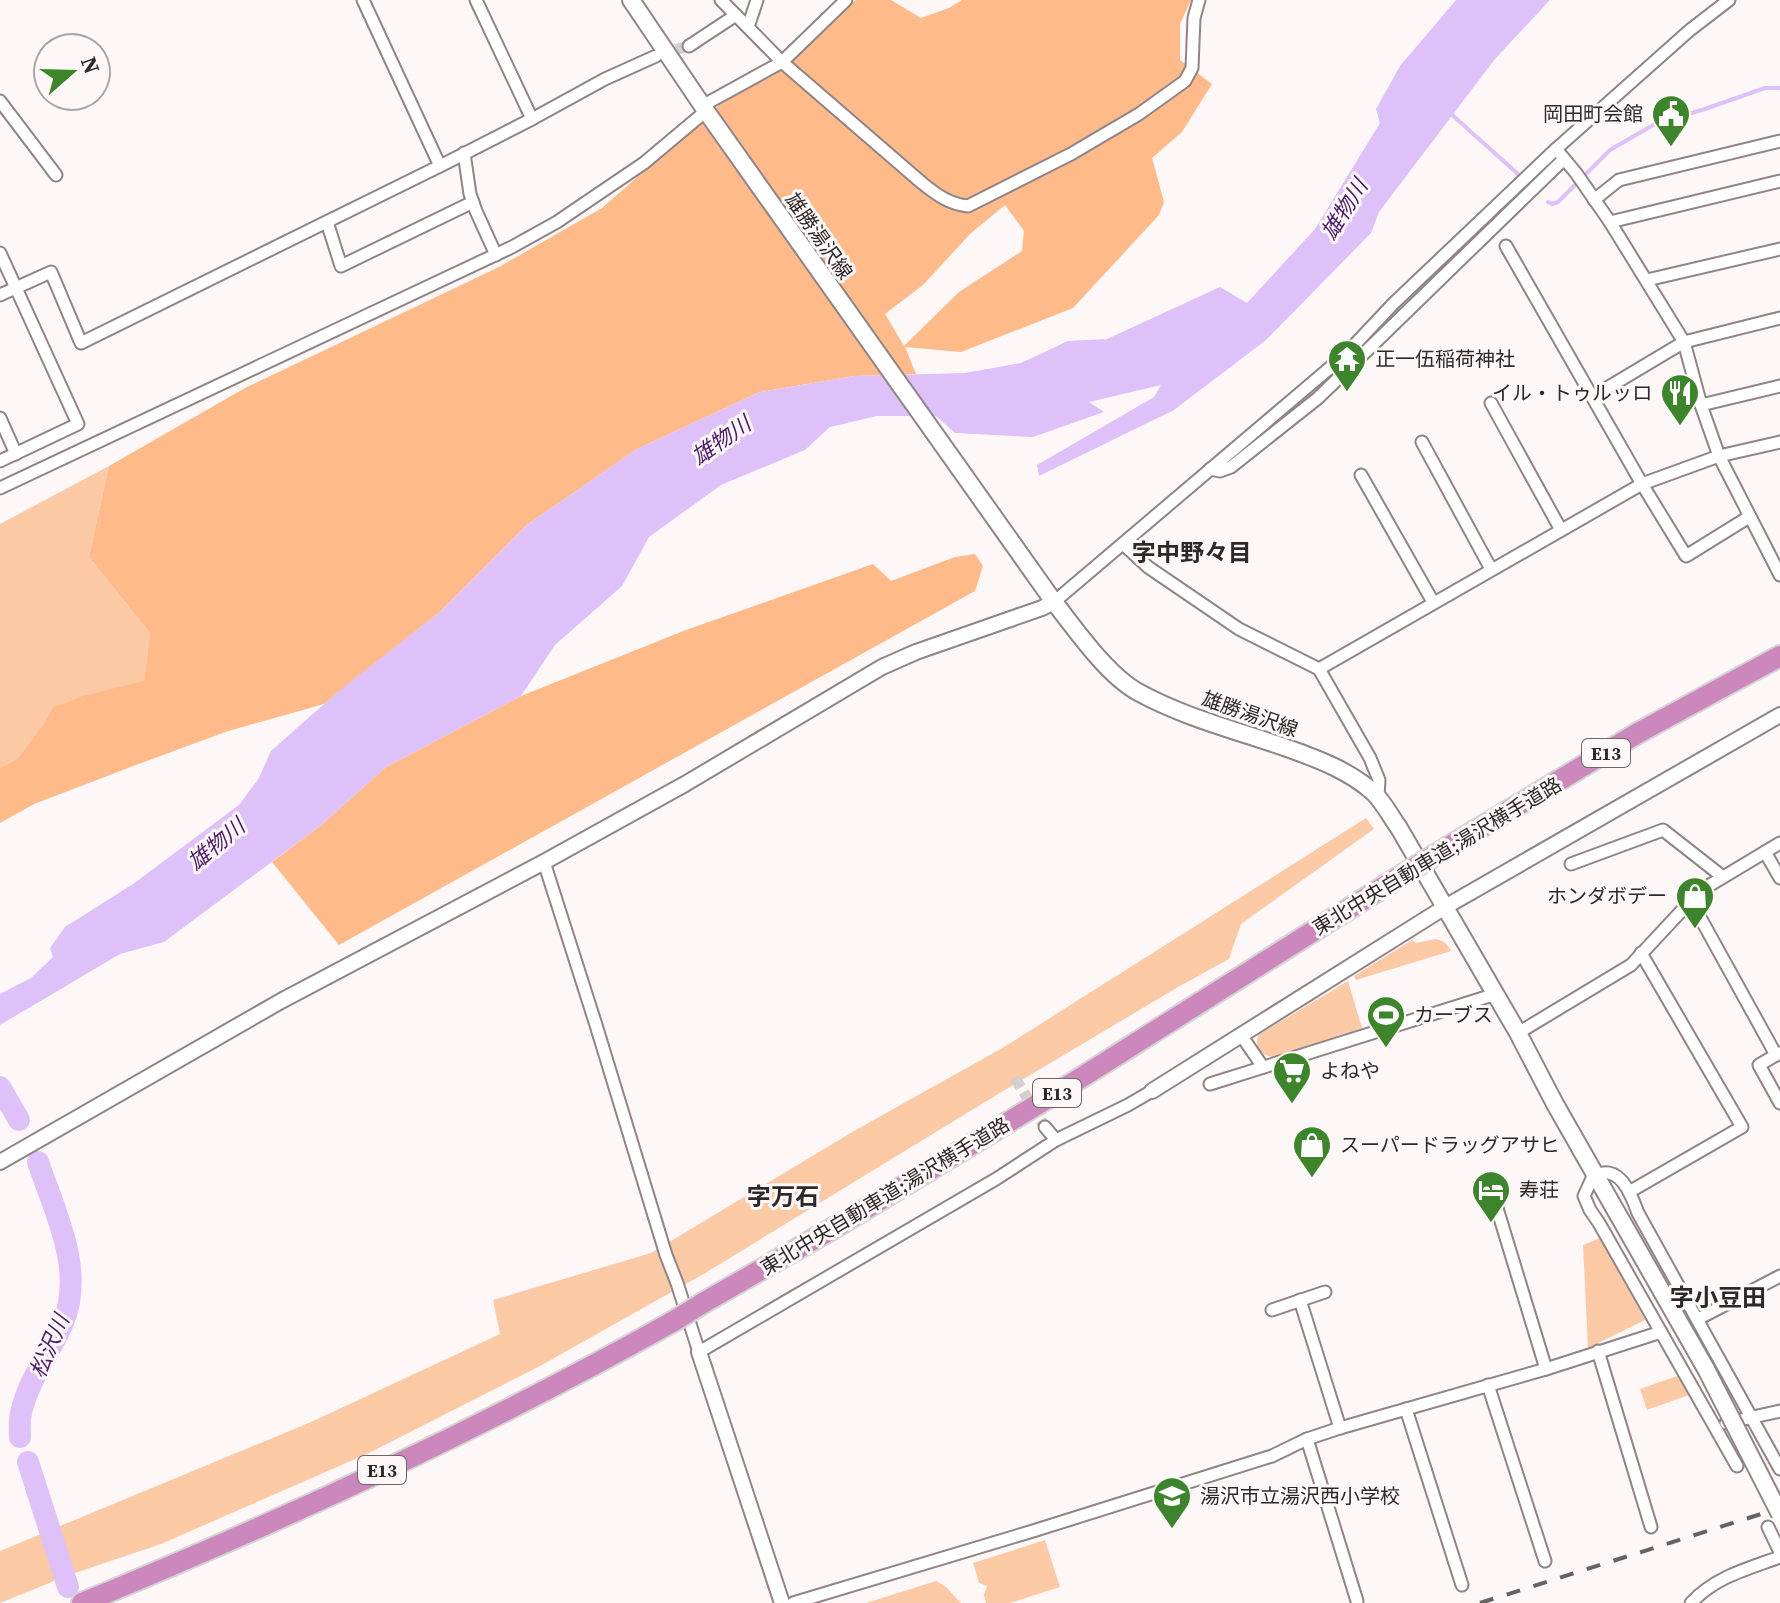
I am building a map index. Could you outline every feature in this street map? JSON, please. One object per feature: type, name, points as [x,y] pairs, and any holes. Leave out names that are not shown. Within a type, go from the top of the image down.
[{"type":"highway","name":"東北中央自動車道;湯沢横手道路","points":[[82,1603],[281,1518],[484,1422],[674,1321],[1071,1084],[1435,855],[1638,733],[1780,656]]},
{"type":"main road","name":"雄勝湯沢線","points":[[631,0],[1054,602],[1115,674],[1135,691],[1172,708],[1337,768],[1378,796],[1518,1033],[1594,1174],[1706,1369],[1780,1514]]},
{"type":"street","points":[[363,0],[440,166]]},
{"type":"street","points":[[476,0],[532,119]]},
{"type":"street","points":[[721,0],[782,62],[941,198],[954,205],[968,206],[1112,130],[1185,81],[1192,68],[1194,18],[1199,0]]},
{"type":"street","points":[[748,27],[757,0]]},
{"type":"street","points":[[0,488],[496,255],[557,222],[644,163],[704,108],[782,62],[846,0]]},
{"type":"street","points":[[0,1162],[281,1001],[685,784],[882,667],[1054,602],[1345,355],[1394,303],[1560,154],[1690,30],[1729,0]]},
{"type":"street","points":[[689,46],[736,15]]},
{"type":"street","points":[[0,295],[51,272],[81,343],[656,56]]},
{"type":"street","points":[[0,101],[56,175]]},
{"type":"street","points":[[1594,200],[1619,180],[1780,141]]},
{"type":"street","points":[[464,153],[473,202],[496,255]]},
{"type":"street","points":[[1560,154],[1610,222],[1684,342],[1719,456],[1780,575]]},
{"type":"street","points":[[1610,222],[1780,181]]},
{"type":"street","points":[[327,222],[341,266],[473,202]]},
{"type":"street","points":[[1506,246],[1686,556],[1749,517]]},
{"type":"street","points":[[1647,280],[1780,249]]},
{"type":"street","points":[[0,253],[78,424],[0,461]]},
{"type":"street","points":[[1592,397],[1684,342],[1780,318]]},
{"type":"street","points":[[1701,405],[1780,386]]},
{"type":"street","points":[[1491,403],[1561,530]]},
{"type":"street","points":[[0,418],[16,454]]},
{"type":"street","points":[[1422,442],[1491,569]]},
{"type":"street","points":[[1319,669],[1642,484],[1719,456],[1780,442]]},
{"type":"street","points":[[1361,475],[1433,602]]},
{"type":"street","points":[[1123,544],[1148,567],[1239,629],[1319,669],[1370,758],[1379,780],[1378,796]]},
{"type":"street","points":[[699,1352],[996,1179],[1056,1140],[1152,1091],[1445,907],[1780,715]]},
{"type":"street","points":[[1571,864],[1663,830],[1723,877]]},
{"type":"street","points":[[1518,1033],[1631,965],[1700,891],[1780,843]]},
{"type":"street","points":[[1765,852],[1780,878]]},
{"type":"street","points":[[544,862],[666,1255],[782,1603]]},
{"type":"street","points":[[1691,901],[1778,1054],[1759,1065],[1780,1103]]},
{"type":"street","points":[[1629,1192],[1742,1127],[1641,953]]},
{"type":"street","points":[[1210,1084],[1496,994]]},
{"type":"street","points":[[1241,1035],[1263,1067]]},
{"type":"street","points":[[1045,1127],[1056,1140]]},
{"type":"street","points":[[1737,1466],[1590,1210],[1584,1196],[1594,1174],[1609,1173],[1629,1192],[1780,1469]]},
{"type":"street","points":[[1493,1195],[1546,1369]]},
{"type":"street","points":[[1698,1319],[1780,1276]]},
{"type":"street","points":[[1272,1310],[1325,1292]]},
{"type":"street","points":[[1300,1300],[1340,1428]]},
{"type":"street","points":[[793,1603],[1272,1456],[1340,1428],[1546,1369],[1661,1332]]},
{"type":"street","points":[[1598,1351],[1651,1527]]},
{"type":"street","points":[[1488,1385],[1545,1561]]},
{"type":"street","points":[[1406,1409],[1462,1585]]},
{"type":"street","points":[[1715,1426],[1780,1411]]},
{"type":"street","points":[[1307,1439],[1357,1601]]},
{"type":"street","points":[[1691,1603],[1698,1594],[1722,1578],[1780,1555],[1768,1527]]},
{"type":"shaded area","points":[[856,0],[891,0],[921,18],[962,0],[1191,0],[1180,24],[1180,60],[1212,84],[1182,132],[1152,158],[1164,202],[1159,215],[1073,308],[961,352],[905,347],[916,374],[854,376],[760,392],[637,449],[527,525],[441,611],[324,704],[228,731],[34,804],[0,823],[0,768],[17,759],[53,707],[85,695],[144,681],[150,633],[89,557],[109,466],[245,388],[499,267],[602,208],[717,107]],"holes":[[[1005,205],[1024,231],[1022,251],[959,292],[904,346],[885,314],[923,285],[971,233]]]},
{"type":"shaded area","points":[[109,466],[89,557],[150,633],[144,682],[85,695],[53,707],[17,759],[0,768],[0,524]]},
{"type":"shaded area","points":[[975,554],[983,566],[975,591],[339,945],[272,862],[320,826],[386,767],[521,696],[686,630],[873,564],[891,581],[955,557]]},
{"type":"shaded area","points":[[1366,818],[1374,829],[1241,924],[1229,959],[985,1102],[707,1272],[540,1366],[369,1453],[161,1544],[69,1575],[0,1603],[0,1551],[311,1422],[500,1334],[493,1300],[651,1253],[854,1131],[1004,1047]]},
{"type":"shaded area","points":[[1435,939],[1445,943],[1451,951],[1356,980],[1354,976],[1412,940],[1416,943]]},
{"type":"shaded area","points":[[1348,981],[1362,1028],[1272,1057],[1259,1050],[1258,1035]]},
{"type":"shaded area","points":[[1600,1238],[1645,1320],[1588,1348],[1583,1245]]},
{"type":"shaded area","points":[[1677,1376],[1689,1395],[1647,1410],[1640,1389]]},
{"type":"shaded area","points":[[1045,1540],[1060,1587],[1010,1603],[986,1603],[984,1595],[987,1586],[979,1583],[973,1563]]},
{"type":"shaded area","points":[[936,1581],[961,1603],[866,1603]]},
{"type":"water","name":"雄物川","points":[[1456,0],[1550,0],[1495,59],[1379,212],[1371,233],[1266,340],[1174,410],[1039,476],[1037,465],[1154,397],[1161,385],[1089,402],[1104,412],[1033,437],[955,433],[936,416],[877,416],[830,427],[805,450],[721,485],[649,537],[622,586],[555,645],[521,696],[386,767],[320,826],[164,942],[120,954],[0,1025],[0,994],[31,978],[53,957],[50,948],[65,927],[133,884],[239,805],[259,778],[271,751],[340,690],[441,611],[527,525],[637,449],[760,392],[854,376],[965,373],[1021,363],[1068,341],[1107,339],[1220,287],[1247,303],[1315,229],[1380,123],[1376,109],[1400,66]]},
{"type":"waterway","points":[[1548,202],[1558,202],[1610,150],[1655,124],[1765,88],[1780,88]]},
{"type":"waterway","points":[[1451,114],[1518,174]]},
{"type":"waterway","name":"松沢川","points":[[0,1087],[19,1120]]},
{"type":"waterway","name":"松沢川","points":[[20,1437],[24,1401],[63,1323],[71,1283],[65,1241],[38,1162]]},
{"type":"waterway","name":"松沢川","points":[[28,1462],[68,1587]]},
{"type":"tunnel","points":[[660,54],[689,46]]},
{"type":"tunnel","points":[[1015,1078],[1045,1127]]},
{"type":"railway","points":[[1480,1603],[1780,1508]]},
{"type":"place","name":"岡田町会館","points":[[1671,148]]},
{"type":"place","name":"正一伍稲荷神社","points":[[1347,393]]},
{"type":"place","name":"イル・トゥルッロ","points":[[1680,427]]},
{"type":"place","name":"ホンダボデー","points":[[1695,930]]},
{"type":"place","name":"カーブス","points":[[1386,1049]]},
{"type":"place","name":"よねや","points":[[1292,1105]]},
{"type":"place","name":"スーパードラッグアサヒ","points":[[1312,1179]]},
{"type":"place","name":"寿荘","points":[[1491,1224]]},
{"type":"place","name":"湯沢市立湯沢西小学校","points":[[1172,1530]]},
{"type":"district","name":"字中野々目","points":[[1192,552]]},
{"type":"district","name":"字万石","points":[[783,1196]]},
{"type":"district","name":"字小豆田","points":[[1718,1297]]}]
